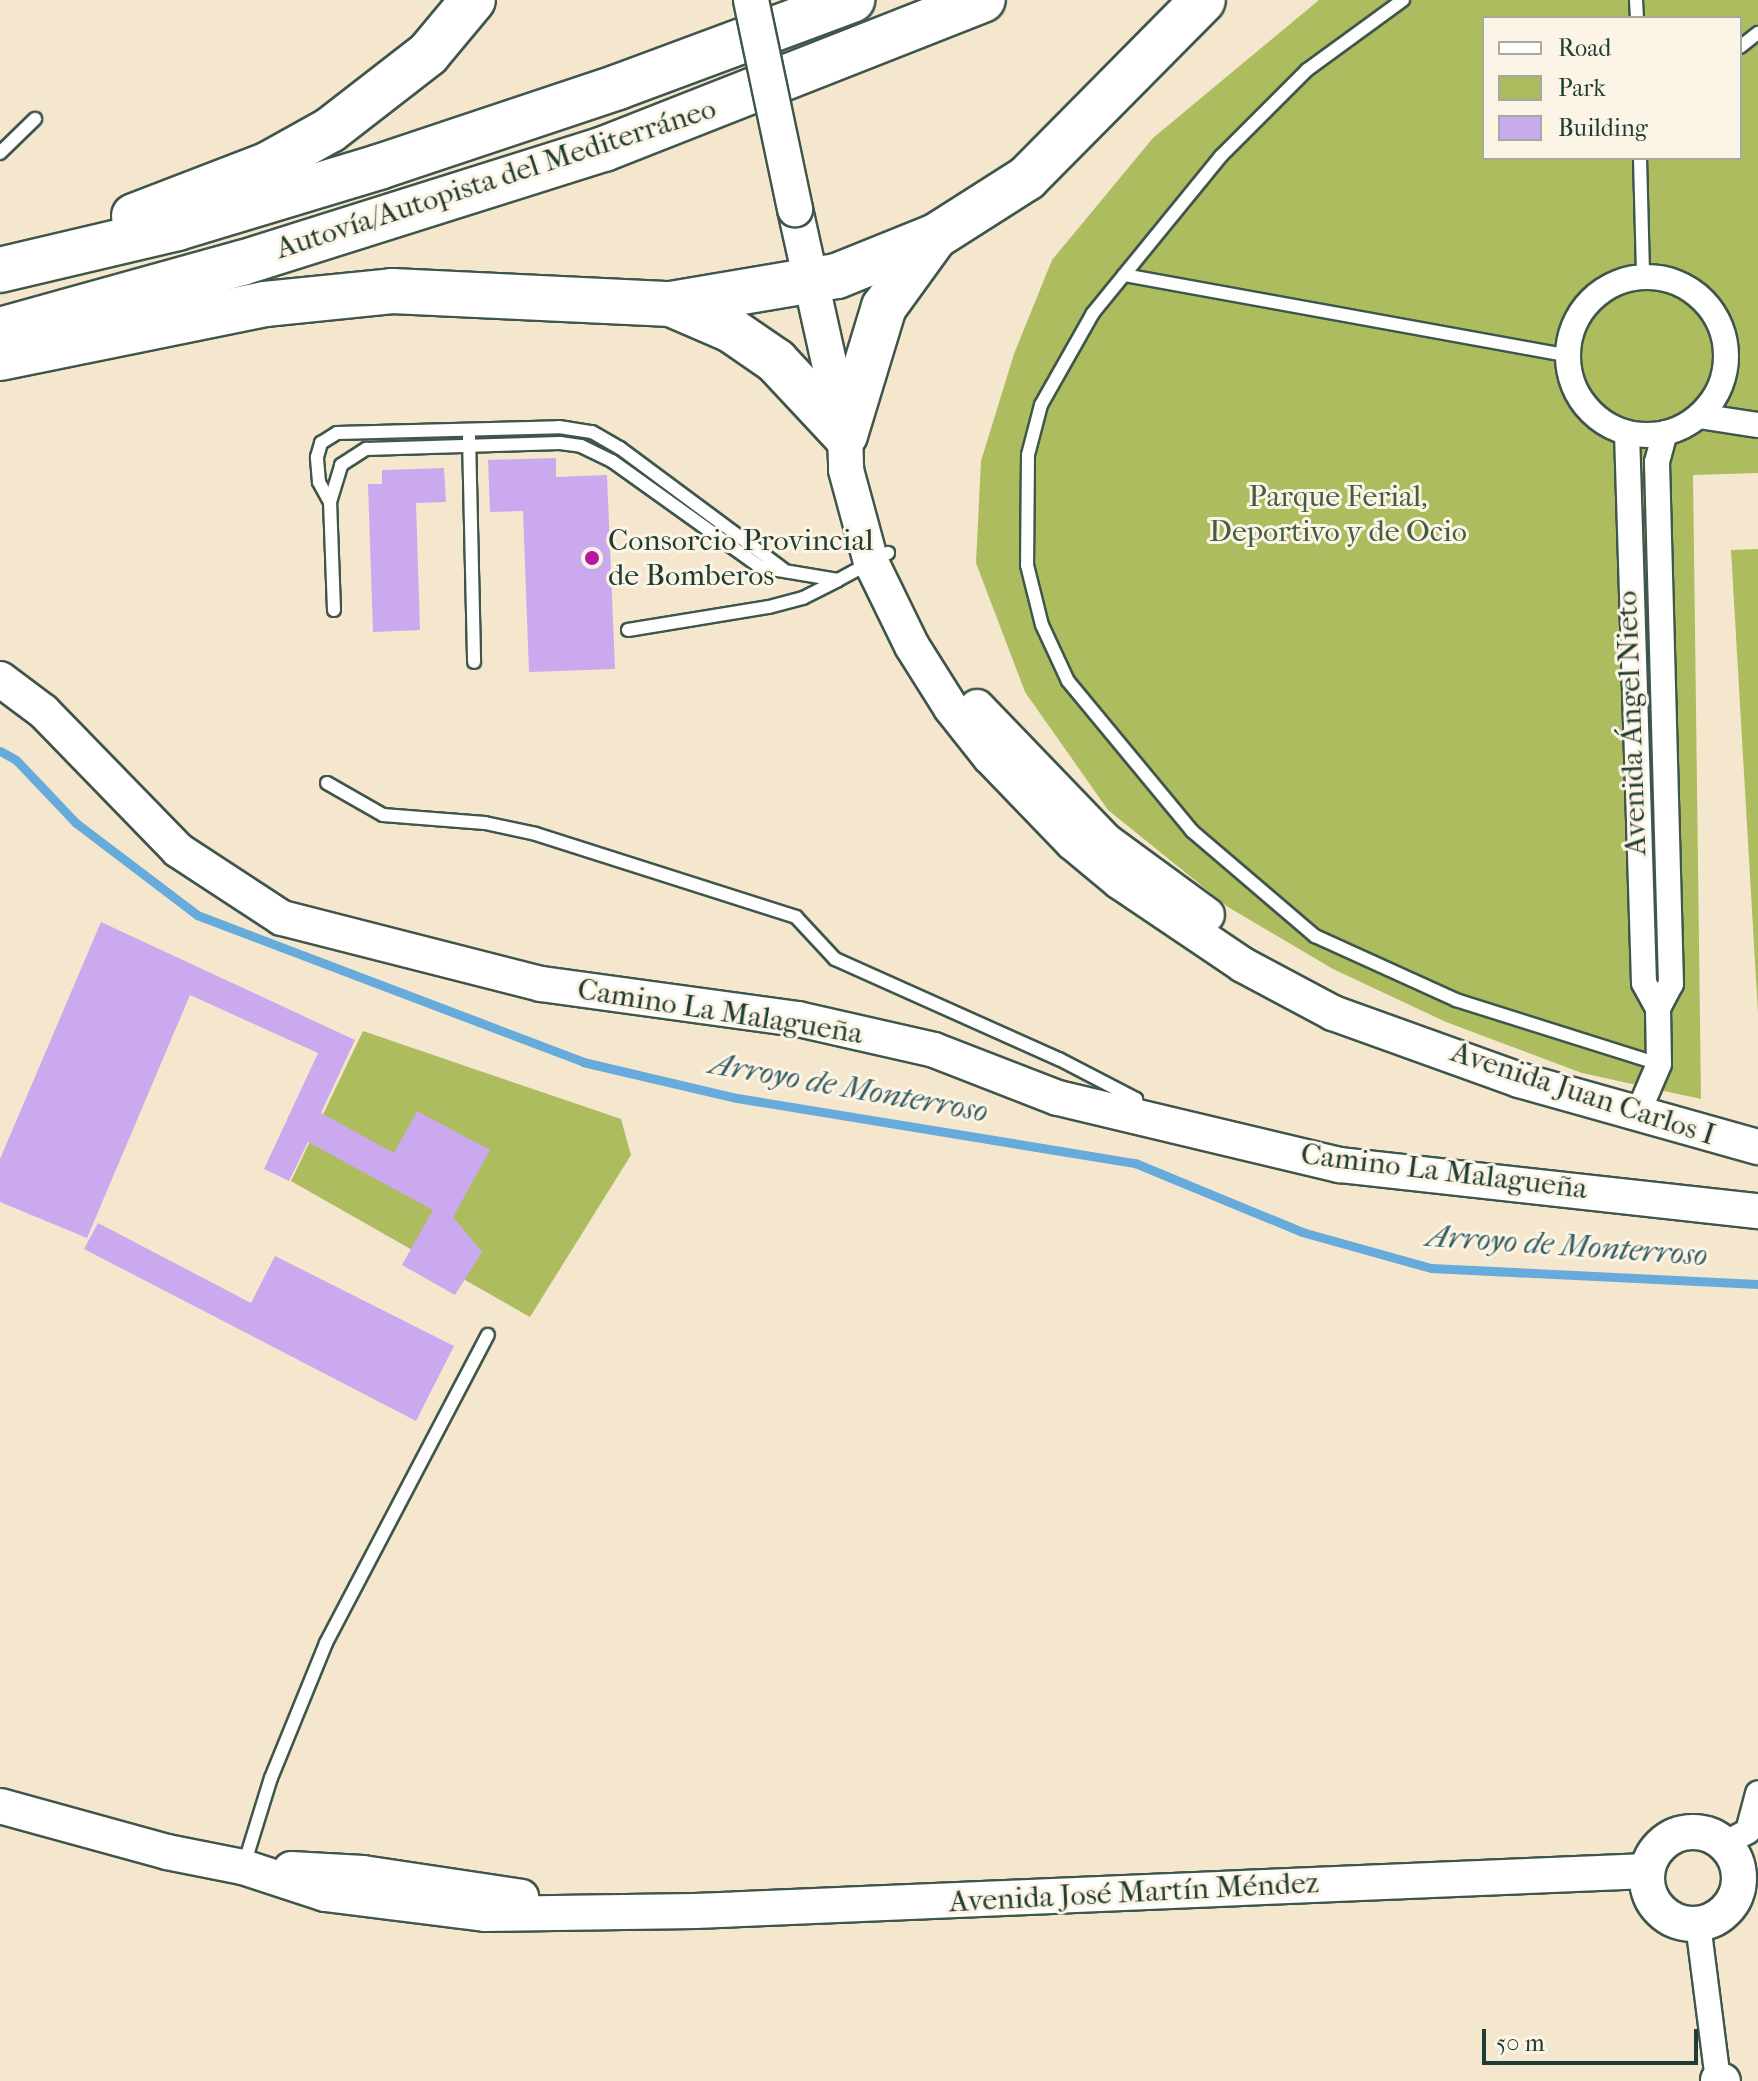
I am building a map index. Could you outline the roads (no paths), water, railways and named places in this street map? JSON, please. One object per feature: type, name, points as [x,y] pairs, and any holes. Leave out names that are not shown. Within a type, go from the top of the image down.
[{"type":"highway","points":[[16,266],[175,197],[267,165],[330,130],[428,54],[473,0]]},
{"type":"highway","name":"Autovía/Autopista del Mediterráneo","points":[[16,266],[177,228],[379,167],[618,87],[852,0]]},
{"type":"highway","name":"Autovía/Autopista del Mediterráneo","points":[[0,330],[242,263],[604,149],[983,0]]},
{"type":"highway","points":[[0,358],[265,304],[392,291],[671,304],[811,282],[936,236],[1027,178],[1203,0]]},
{"type":"highway","points":[[845,435],[884,307],[936,236]]},
{"type":"highway","points":[[671,304],[731,330],[776,361],[845,435]]},
{"type":"street","name":"Avenida Juan Carlos I","points":[[751,0],[845,435],[860,463],[880,558],[979,709],[1106,841],[1229,931],[1409,1037],[1519,1080],[1758,1147]]},
{"type":"street","points":[[1643,276],[1661,277],[1694,291],[1721,327],[1726,371],[1699,416],[1665,433],[1627,433],[1584,404],[1575,389],[1568,356],[1584,307],[1610,285],[1643,276]]},
{"type":"street","points":[[1699,416],[1758,425]]},
{"type":"street","name":"Avenida Ángel Nieto","points":[[1627,433],[1644,983],[1658,1008],[1659,1064],[1637,1115]]},
{"type":"street","name":"Avenida Ángel Nieto","points":[[1658,1008],[1671,984],[1657,462],[1665,433]]},
{"type":"street","name":"Camino La Malagueña","points":[[0,679],[43,711],[178,850],[282,918],[541,984],[798,1019],[934,1050],[1058,1098],[1340,1165],[1758,1211]]},
{"type":"street","points":[[1724,1844],[1748,1831],[1758,1793]]},
{"type":"street","name":"Avenida José Martín Méndez","points":[[0,1806],[167,1852],[243,1867],[363,1873],[620,1911],[1647,1871]]},
{"type":"street","points":[[1691,1831],[1724,1844],[1749,1876],[1728,1908],[1698,1924],[1664,1915],[1652,1901],[1647,1871],[1657,1847],[1672,1836],[1691,1831]]},
{"type":"street","points":[[1698,1924],[1719,2081]]},
{"type":"lane","points":[[1403,0],[1307,70],[1221,156],[1124,275],[1059,366],[1041,405],[1028,455],[1027,565],[1042,625],[1068,681],[1192,831],[1315,936],[1456,1000],[1659,1064]]},
{"type":"lane","points":[[1742,45],[1758,33]]},
{"type":"lane","points":[[0,153],[35,119]]},
{"type":"lane","points":[[1640,160],[1643,276]]},
{"type":"lane","points":[[1124,275],[1568,356]]},
{"type":"lane","points":[[330,502],[319,482],[317,457],[321,443],[337,433],[559,427],[592,432],[783,569]]},
{"type":"lane","points":[[469,430],[474,662]]},
{"type":"lane","points":[[334,610],[330,502],[350,455],[366,449],[560,443],[598,453],[741,558],[760,567],[838,580]]},
{"type":"lane","points":[[628,630],[769,607],[803,598],[880,558]]},
{"type":"lane","points":[[327,783],[383,815],[485,823],[536,834],[796,917],[835,959],[1059,1059],[1136,1099],[1139,1118]]},
{"type":"lane","points":[[243,1867],[271,1778],[326,1643],[488,1335]]},
{"type":"waterway","name":"Arroyo de Monterroso","points":[[0,751],[16,760],[76,823],[197,915],[583,1062],[737,1098],[1135,1163],[1302,1232],[1431,1268],[1758,1284]]},
{"type":"place","name":"Consorcio Provincial de Bomberos","points":[[592,558]]},
{"type":"park label","name":"Parque Ferial, Deportivo y de Ocio","points":[[1338,514]]}]
